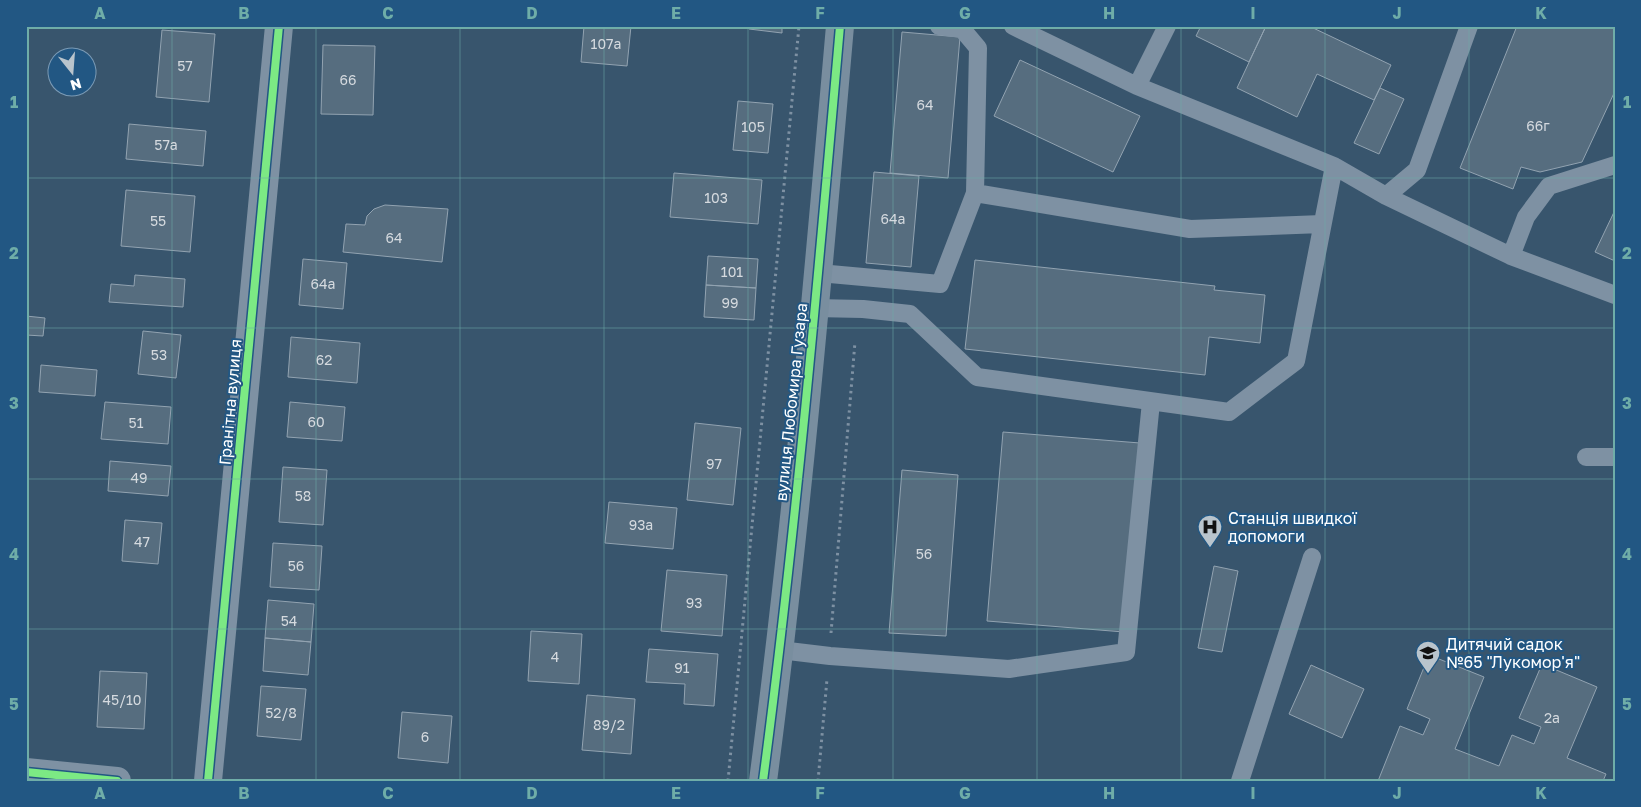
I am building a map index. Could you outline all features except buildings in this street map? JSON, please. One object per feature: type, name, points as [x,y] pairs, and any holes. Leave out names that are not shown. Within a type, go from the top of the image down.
[{"type":"street","name":"Гранітна вулиця","points":[[208,781],[279,26]]},
{"type":"street","name":"вулиця Любомира Гузара","points":[[763,781],[780,650],[818,273],[840,26]]},
{"type":"street","points":[[26,772],[117,781]]},
{"type":"lane","points":[[818,273],[940,284],[976,193],[978,48],[962,29],[939,26]]},
{"type":"lane","points":[[1013,26],[1137,86],[1334,166],[1386,196],[1511,256],[1615,295]]},
{"type":"lane","points":[[1137,86],[1166,26]]},
{"type":"lane","points":[[1386,196],[1417,170],[1469,26]]},
{"type":"lane","points":[[814,308],[863,309],[910,314],[977,377],[1229,412],[1296,361],[1334,166]]},
{"type":"lane","points":[[1511,256],[1526,217],[1549,186],[1615,166]]},
{"type":"lane","points":[[976,193],[1190,229],[1322,224]]},
{"type":"lane","points":[[780,650],[830,656],[1009,669],[1126,652],[1151,402]]},
{"type":"lane","points":[[1586,457],[1615,457]]},
{"type":"lane","points":[[1240,781],[1312,557]]},
{"type":"path","points":[[728,781],[799,26]]},
{"type":"path","points":[[818,781],[855,342]]},
{"type":"cycle path","points":[[208,781],[279,26]]},
{"type":"cycle path","points":[[763,781],[796,498],[840,26]]},
{"type":"cycle path","points":[[26,772],[117,781]]},
{"type":"place","name":"Станція швидкої допомоги","points":[[1210,548]]},
{"type":"place","name":"Дитячий садок №65 \"Лукомор'я\"","points":[[1428,674]]}]
